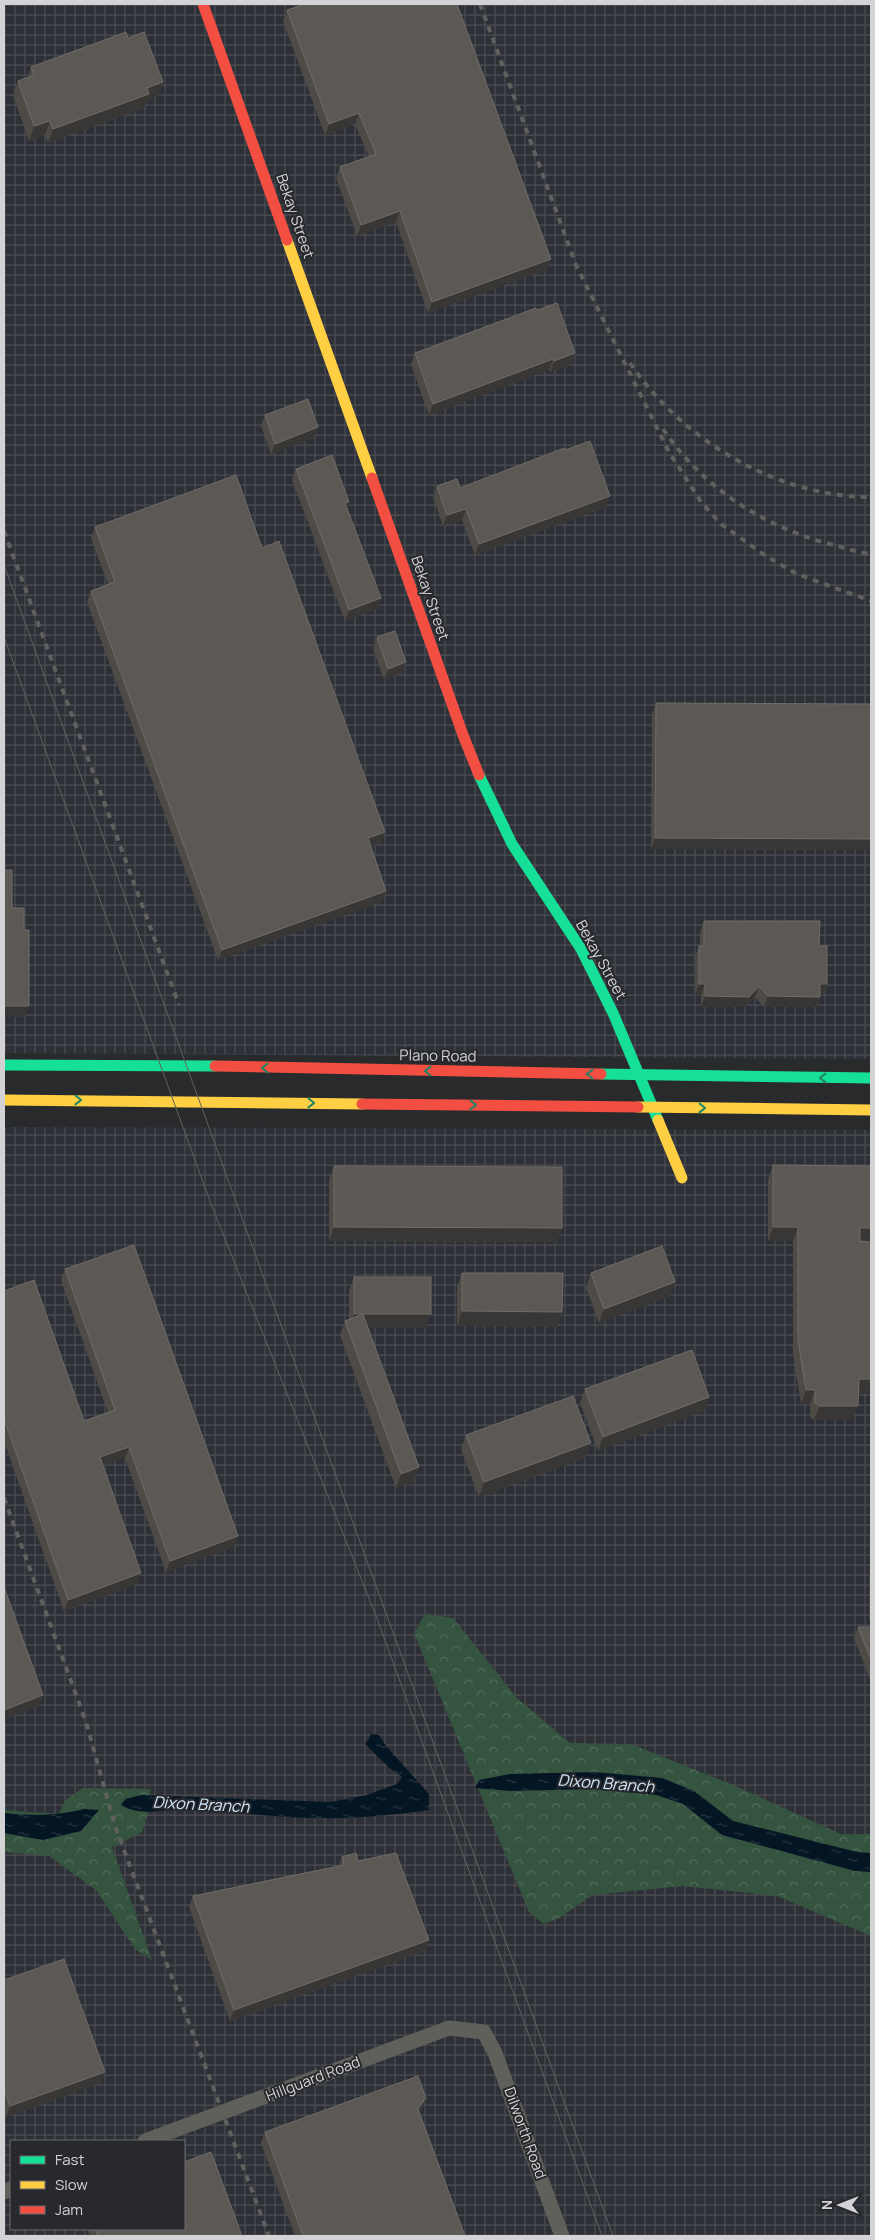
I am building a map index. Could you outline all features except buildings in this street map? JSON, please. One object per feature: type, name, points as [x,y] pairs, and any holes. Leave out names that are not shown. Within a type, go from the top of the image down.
[{"type":"main road","name":"Bekay Street","points":[[203,4],[463,735],[488,796],[512,844],[580,949],[613,1013],[682,1178]]},
{"type":"main road","name":"Plano Road","points":[[4,1065],[160,1065],[871,1078]]},
{"type":"main road","points":[[4,1100],[871,1110]]},
{"type":"street","name":"Hillguard Road","points":[[148,2140],[449,2028],[484,2032]]},
{"type":"street","name":"Dilworth Road","points":[[484,2032],[495,2053],[562,2236]]},
{"type":"shaded area","points":[[4,4],[871,4],[871,1059],[4,1053]]},
{"type":"shaded area","points":[[4,1127],[871,1130],[871,2236],[4,2236]]},
{"type":"green space","points":[[425,1614],[453,1618],[517,1698],[570,1743],[631,1744],[733,1785],[841,1834],[871,1834],[871,1936],[777,1896],[683,1886],[593,1895],[559,1918],[544,1924],[529,1912],[414,1633]]},
{"type":"green space","points":[[83,1788],[151,1789],[148,1814],[142,1832],[112,1847],[152,1960],[135,1949],[96,1890],[49,1856],[4,1852],[4,1810],[59,1814],[65,1800]]},
{"type":"water","name":"Dixon Branch","points":[[371,1734],[379,1735],[386,1746],[429,1794],[429,1810],[402,1814],[319,1818],[195,1810],[148,1812],[121,1805],[125,1799],[141,1795],[331,1802],[367,1795],[397,1784],[402,1777],[388,1767],[365,1744]]},
{"type":"water","name":"Dixon Branch","points":[[594,1772],[662,1778],[694,1791],[733,1821],[857,1852],[871,1853],[871,1872],[855,1871],[722,1835],[683,1804],[656,1795],[596,1789],[510,1791],[475,1788],[479,1780],[510,1774]]},
{"type":"water","points":[[84,1809],[99,1810],[81,1831],[43,1840],[4,1833],[4,1813],[44,1815]]},
{"type":"tram line","points":[[4,565],[613,2236]]},
{"type":"tram line","points":[[4,637],[211,1204],[378,1621],[602,2236]]},
{"type":"railway","points":[[480,4],[576,265],[669,452],[701,502],[721,524],[766,556],[797,574],[871,601]]},
{"type":"railway","points":[[630,363],[651,391],[676,416],[704,439],[735,459],[767,475],[801,487],[836,494],[871,497]]},
{"type":"railway","points":[[663,429],[697,470],[738,503],[760,516],[808,538],[857,552],[871,554]]},
{"type":"railway","points":[[4,531],[179,1005]]},
{"type":"railway","points":[[4,1498],[86,1722],[115,1826],[269,2236]]},
{"type":"traffic: fast","points":[[479,775],[512,844],[581,949],[613,1013],[658,1120]]},
{"type":"traffic: fast","points":[[4,1065],[215,1066]]},
{"type":"traffic: fast","points":[[601,1074],[871,1078]]},
{"type":"traffic: slow","points":[[287,240],[372,478]]},
{"type":"traffic: slow","points":[[4,1100],[362,1104]]},
{"type":"traffic: slow","points":[[638,1107],[871,1110]]},
{"type":"traffic: slow","points":[[658,1120],[682,1178]]},
{"type":"traffic: jam","points":[[203,4],[287,240]]},
{"type":"traffic: jam","points":[[372,478],[479,775]]},
{"type":"traffic: jam","points":[[215,1066],[601,1074]]},
{"type":"traffic: jam","points":[[362,1104],[638,1107]]}]
